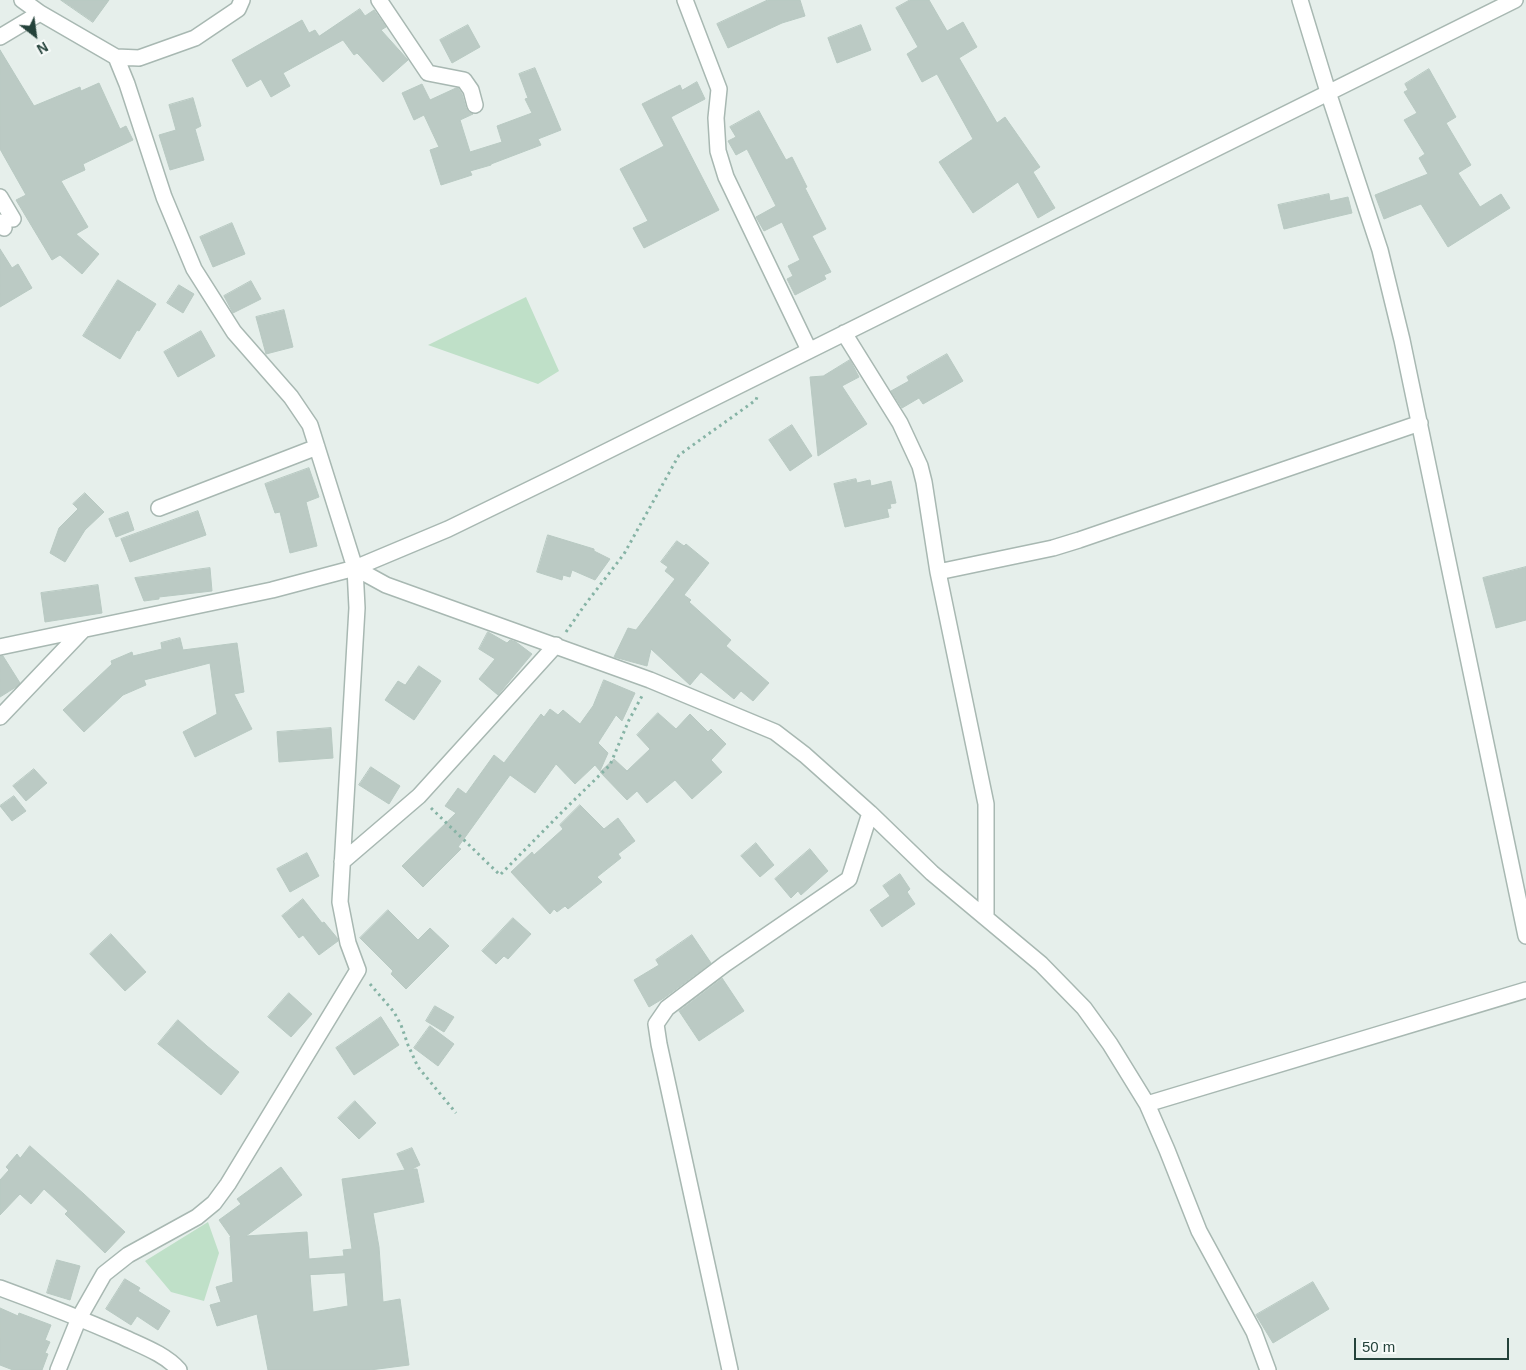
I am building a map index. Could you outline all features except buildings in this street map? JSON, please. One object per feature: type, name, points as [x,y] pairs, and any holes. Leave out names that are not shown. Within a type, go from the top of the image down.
[{"type":"street","points":[[22,0],[40,13],[116,57],[139,58],[194,38],[238,9],[242,0]]},
{"type":"street","points":[[379,0],[428,73],[464,80],[471,90],[475,105]]},
{"type":"street","points":[[685,0],[719,89],[716,118],[718,151],[726,177],[809,350]]},
{"type":"street","points":[[1300,0],[1380,250],[1402,340],[1526,936]]},
{"type":"street","points":[[0,647],[272,590],[355,568],[448,529],[1515,0]]},
{"type":"street","points":[[0,37],[40,13]]},
{"type":"street","points":[[58,1370],[79,1318],[104,1274],[128,1255],[197,1218],[214,1202],[228,1184],[358,970],[348,944],[340,902],[357,608],[355,568],[310,425],[291,397],[234,332],[194,269],[164,197],[127,84],[116,57]]},
{"type":"street","points":[[0,197],[6,223]]},
{"type":"street","points":[[844,333],[900,423],[920,466],[924,482],[938,572],[986,804],[986,918]]},
{"type":"street","points":[[938,572],[1053,548],[1079,540],[1420,422]]},
{"type":"street","points":[[159,508],[317,447]]},
{"type":"street","points":[[355,568],[386,585],[650,680],[775,732],[805,754],[932,873],[1041,964],[1084,1008],[1110,1044],[1147,1104],[1199,1231],[1254,1332],[1268,1370]]},
{"type":"street","points":[[0,717],[83,630]]},
{"type":"street","points":[[342,862],[419,796],[556,645]]},
{"type":"street","points":[[730,1370],[656,1024],[667,1008],[726,964],[849,879],[870,813]]},
{"type":"street","points":[[1147,1104],[1526,990]]},
{"type":"street","points":[[0,1288],[79,1318],[148,1349],[172,1362],[179,1370]]},
{"type":"path","points":[[556,645],[624,554],[680,455],[756,400],[767,371]]},
{"type":"path","points":[[419,796],[500,875],[610,765],[629,720],[650,680]]},
{"type":"path","points":[[358,970],[394,1012],[418,1067],[456,1113]]},
{"type":"green space","points":[[526,297],[559,371],[538,384],[428,345]]},
{"type":"green space","points":[[208,1222],[219,1253],[204,1301],[171,1292],[145,1261]]}]
